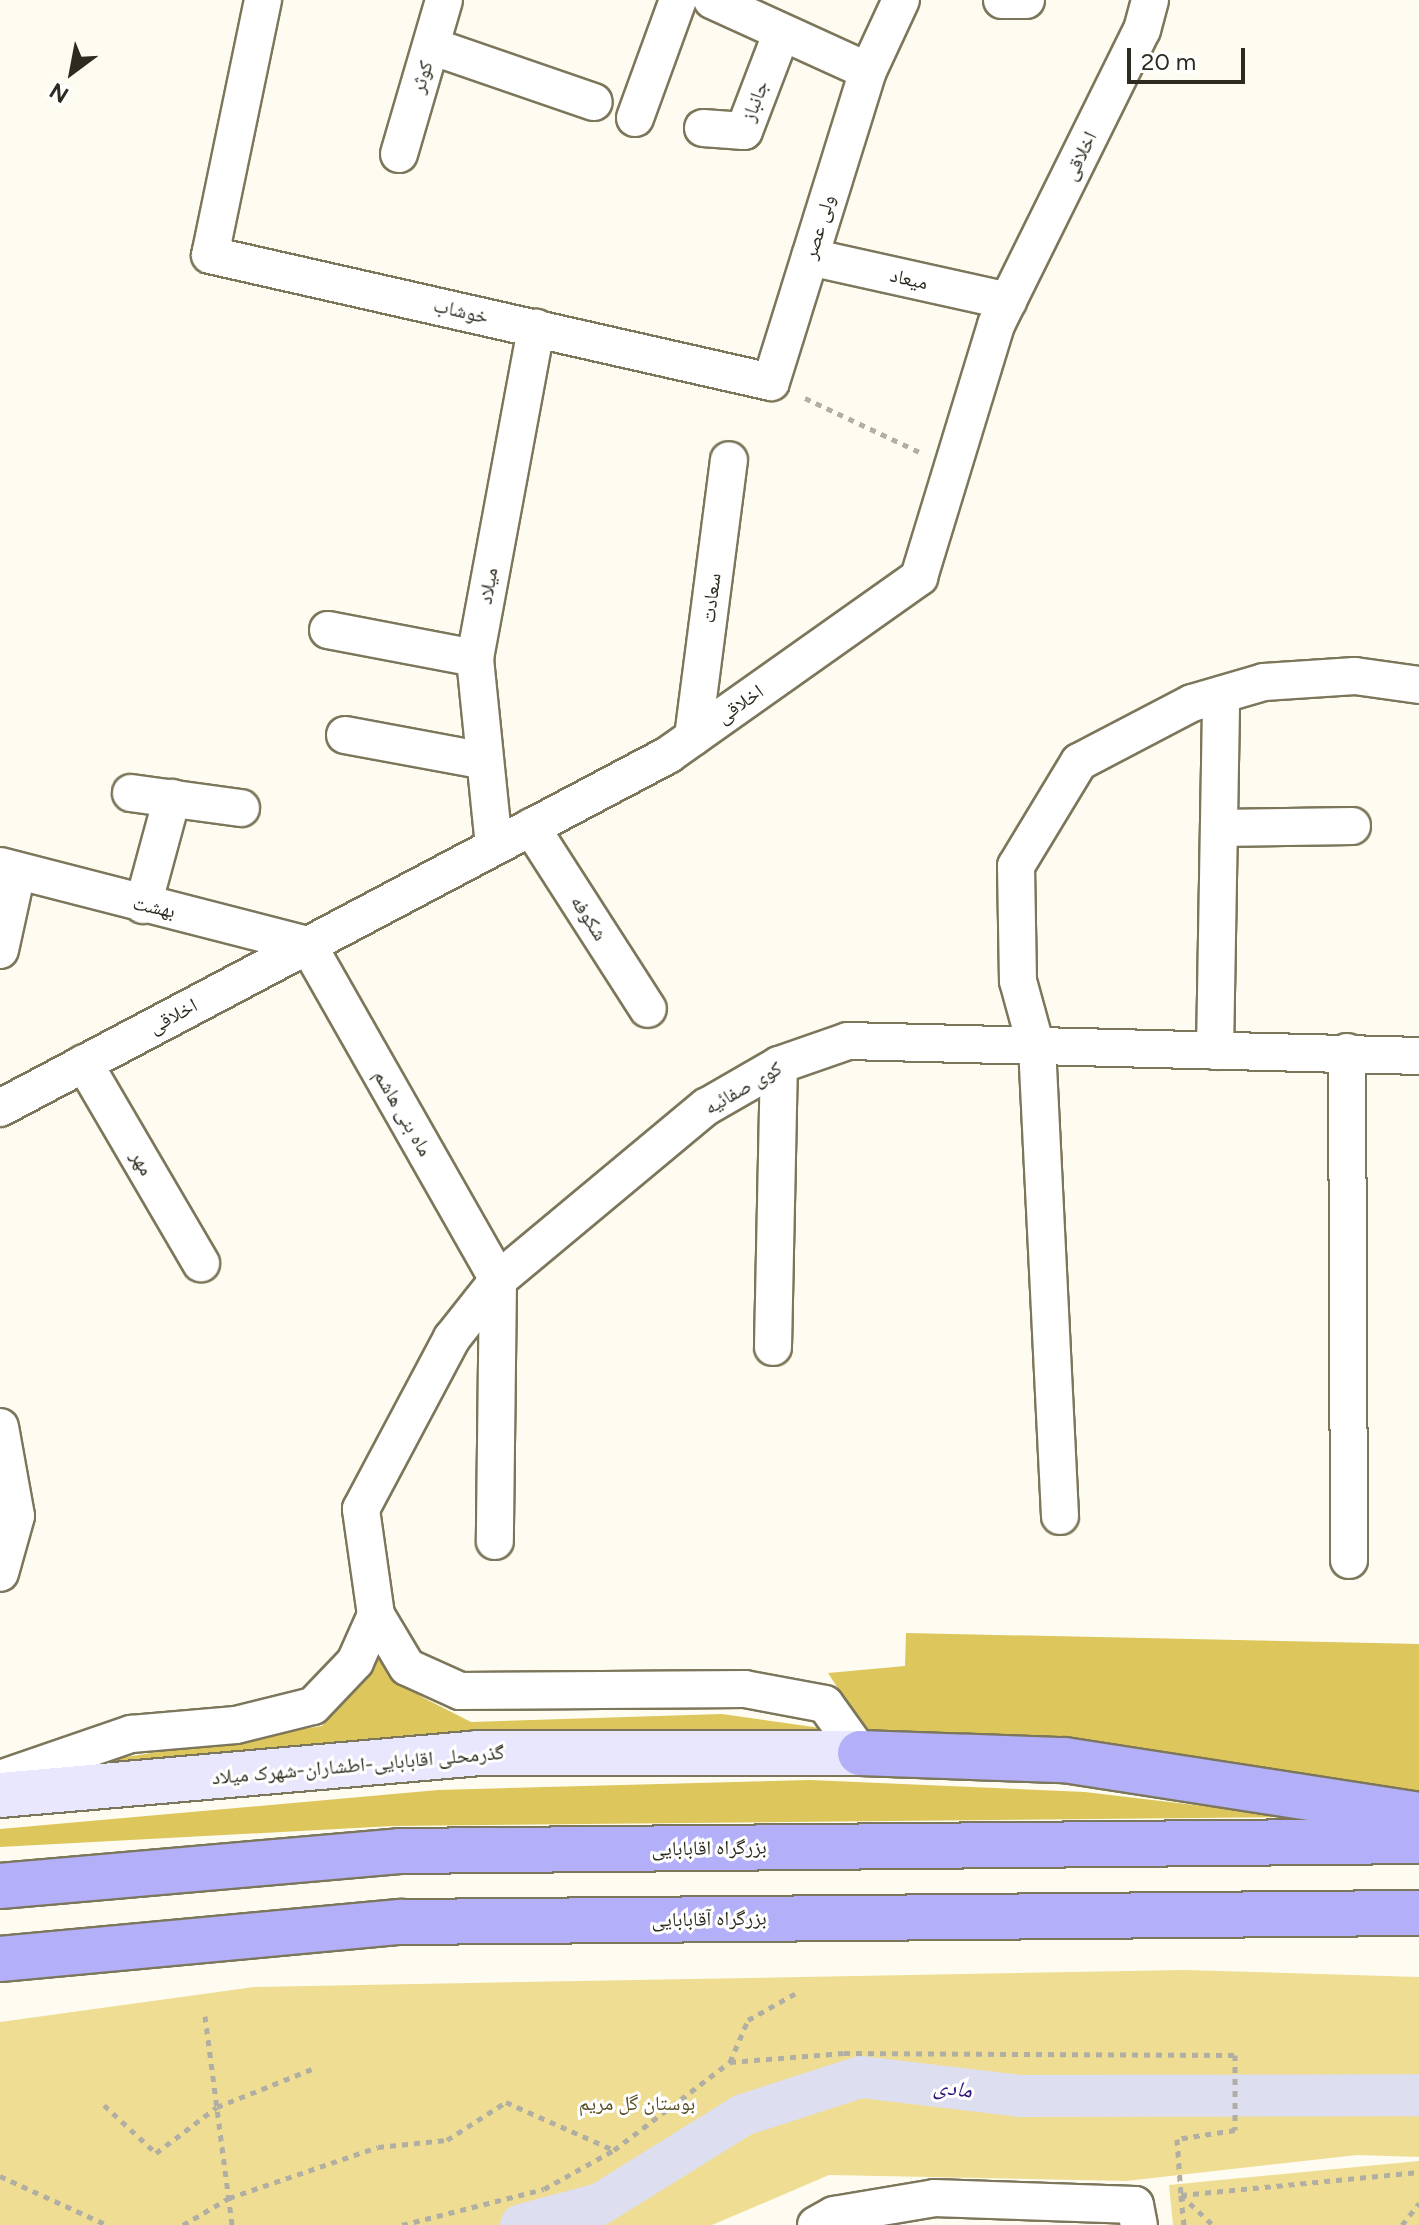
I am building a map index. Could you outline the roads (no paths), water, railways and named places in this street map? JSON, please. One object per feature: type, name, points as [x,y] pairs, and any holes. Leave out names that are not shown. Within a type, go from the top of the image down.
[{"type":"highway","points":[[860,1753],[1065,1760],[1419,1815]]},
{"type":"highway","name":"بزرگراه اقابابایی","points":[[0,1886],[399,1851],[1419,1841]]},
{"type":"highway","name":"بزرگراه آقابابایی","points":[[0,1959],[402,1922],[1419,1913]]},
{"type":"main road","name":"گذرمحلی اقابابایی-اطشاران-شهرک میلاد","points":[[0,1795],[476,1753],[860,1753]]},
{"type":"street","name":"خوشاب","points":[[263,0],[210,255],[771,382]]},
{"type":"street","name":"کوثر","points":[[399,154],[444,0]]},
{"type":"street","points":[[635,118],[678,0]]},
{"type":"street","points":[[712,0],[868,71]]},
{"type":"street","name":"ولی عصر","points":[[771,382],[868,71],[901,0]]},
{"type":"street","points":[[1002,0],[1026,0]]},
{"type":"street","name":"اخلاقی","points":[[0,1108],[531,827],[693,737],[919,577],[1008,301],[1142,30],[1150,0]]},
{"type":"street","name":"جانباز","points":[[703,128],[744,131],[781,34]]},
{"type":"street","points":[[431,46],[594,102]]},
{"type":"street","name":"میعاد","points":[[810,257],[1008,301]]},
{"type":"street","name":"میلاد","points":[[494,846],[475,658],[536,328]]},
{"type":"street","name":"سعادت","points":[[693,737],[729,460]]},
{"type":"street","points":[[328,630],[475,658]]},
{"type":"street","points":[[1060,1516],[1037,1050],[1018,981],[1016,866],[1041,814],[1079,762],[1221,695],[1264,682],[1355,676],[1419,685]]},
{"type":"street","points":[[1215,1051],[1221,695]]},
{"type":"street","points":[[345,735],[485,761]]},
{"type":"street","points":[[131,793],[241,808]]},
{"type":"street","points":[[143,905],[172,798]]},
{"type":"street","points":[[1219,828],[1352,826]]},
{"type":"street","name":"شکوفه","points":[[531,827],[648,1009]]},
{"type":"street","points":[[0,950],[8,869]]},
{"type":"street","name":"بهشت","points":[[8,869],[308,945]]},
{"type":"street","name":"ماه بنی هاشم","points":[[308,945],[498,1280]]},
{"type":"street","name":"کوی صفائیه","points":[[376,1615],[361,1509],[452,1338],[498,1280],[706,1107],[779,1065],[848,1041],[1037,1050],[1347,1052],[1419,1056]]},
{"type":"street","points":[[1347,1052],[1349,1560]]},
{"type":"street","name":"مهر","points":[[84,1063],[201,1263]]},
{"type":"street","points":[[773,1347],[779,1065]]},
{"type":"street","points":[[495,1541],[498,1280]]},
{"type":"street","points":[[0,1427],[16,1516],[0,1573]]},
{"type":"street","points":[[376,1615],[407,1667],[460,1691],[745,1689],[825,1704],[860,1753]]},
{"type":"street","points":[[0,1779],[131,1734],[236,1725],[313,1706],[355,1662],[376,1615]]},
{"type":"street","points":[[816,2225],[834,2215],[934,2198],[1137,2215]]},
{"type":"waterway","name":"مادی","points":[[521,2225],[600,2204],[743,2115],[861,2077],[1020,2096],[1419,2095]]},
{"type":"park label","name":"بوستان گل مریم","points":[[637,2103]]}]
